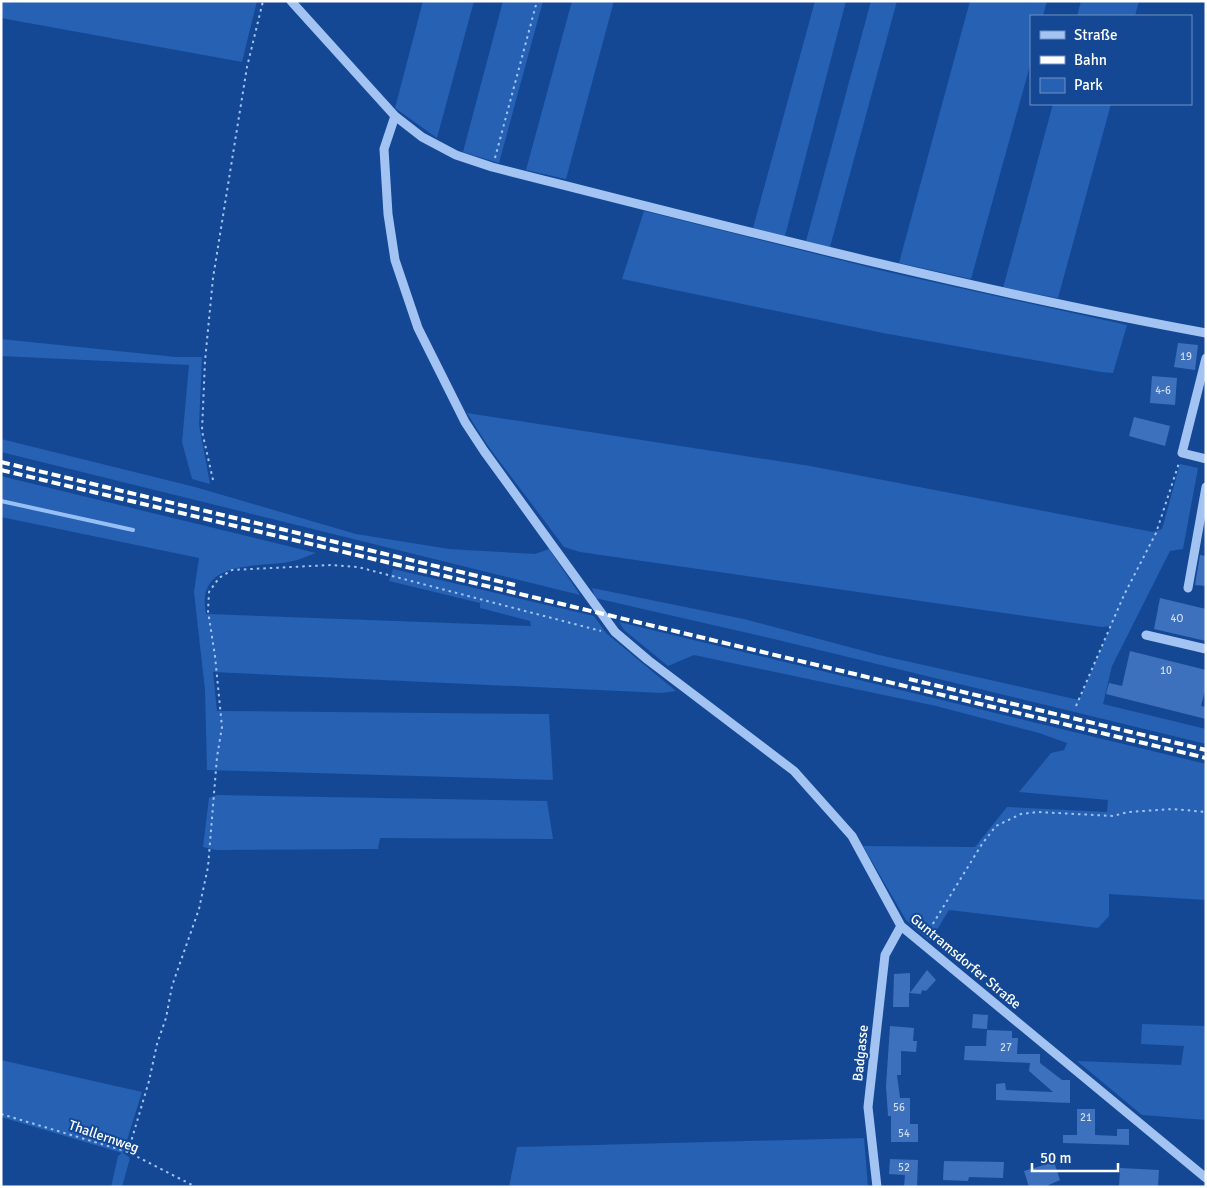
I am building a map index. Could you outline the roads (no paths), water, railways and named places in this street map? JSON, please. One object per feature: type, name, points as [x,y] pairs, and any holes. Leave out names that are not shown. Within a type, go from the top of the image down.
[{"type":"street","points":[[291,1],[395,116],[422,137],[456,154],[492,167],[806,247],[1144,322],[1206,333]]},
{"type":"street","name":"Guntramsdorfer Straße","points":[[395,116],[384,149],[388,214],[395,260],[418,328],[457,407],[484,452],[615,632],[635,650],[794,771],[852,836],[901,926],[1206,1178]]},
{"type":"street","points":[[1206,358],[1182,453],[1206,459]]},
{"type":"street","points":[[1188,588],[1206,488]]},
{"type":"street","points":[[1146,635],[1206,649]]},
{"type":"street","name":"Badgasse","points":[[877,1187],[868,1107],[885,955],[901,926]]},
{"type":"waterway","points":[[1,501],[133,530]]},
{"type":"railway","points":[[1,462],[515,585]]},
{"type":"railway","points":[[1,470],[1206,758]]},
{"type":"railway","points":[[909,679],[1206,750]]}]
